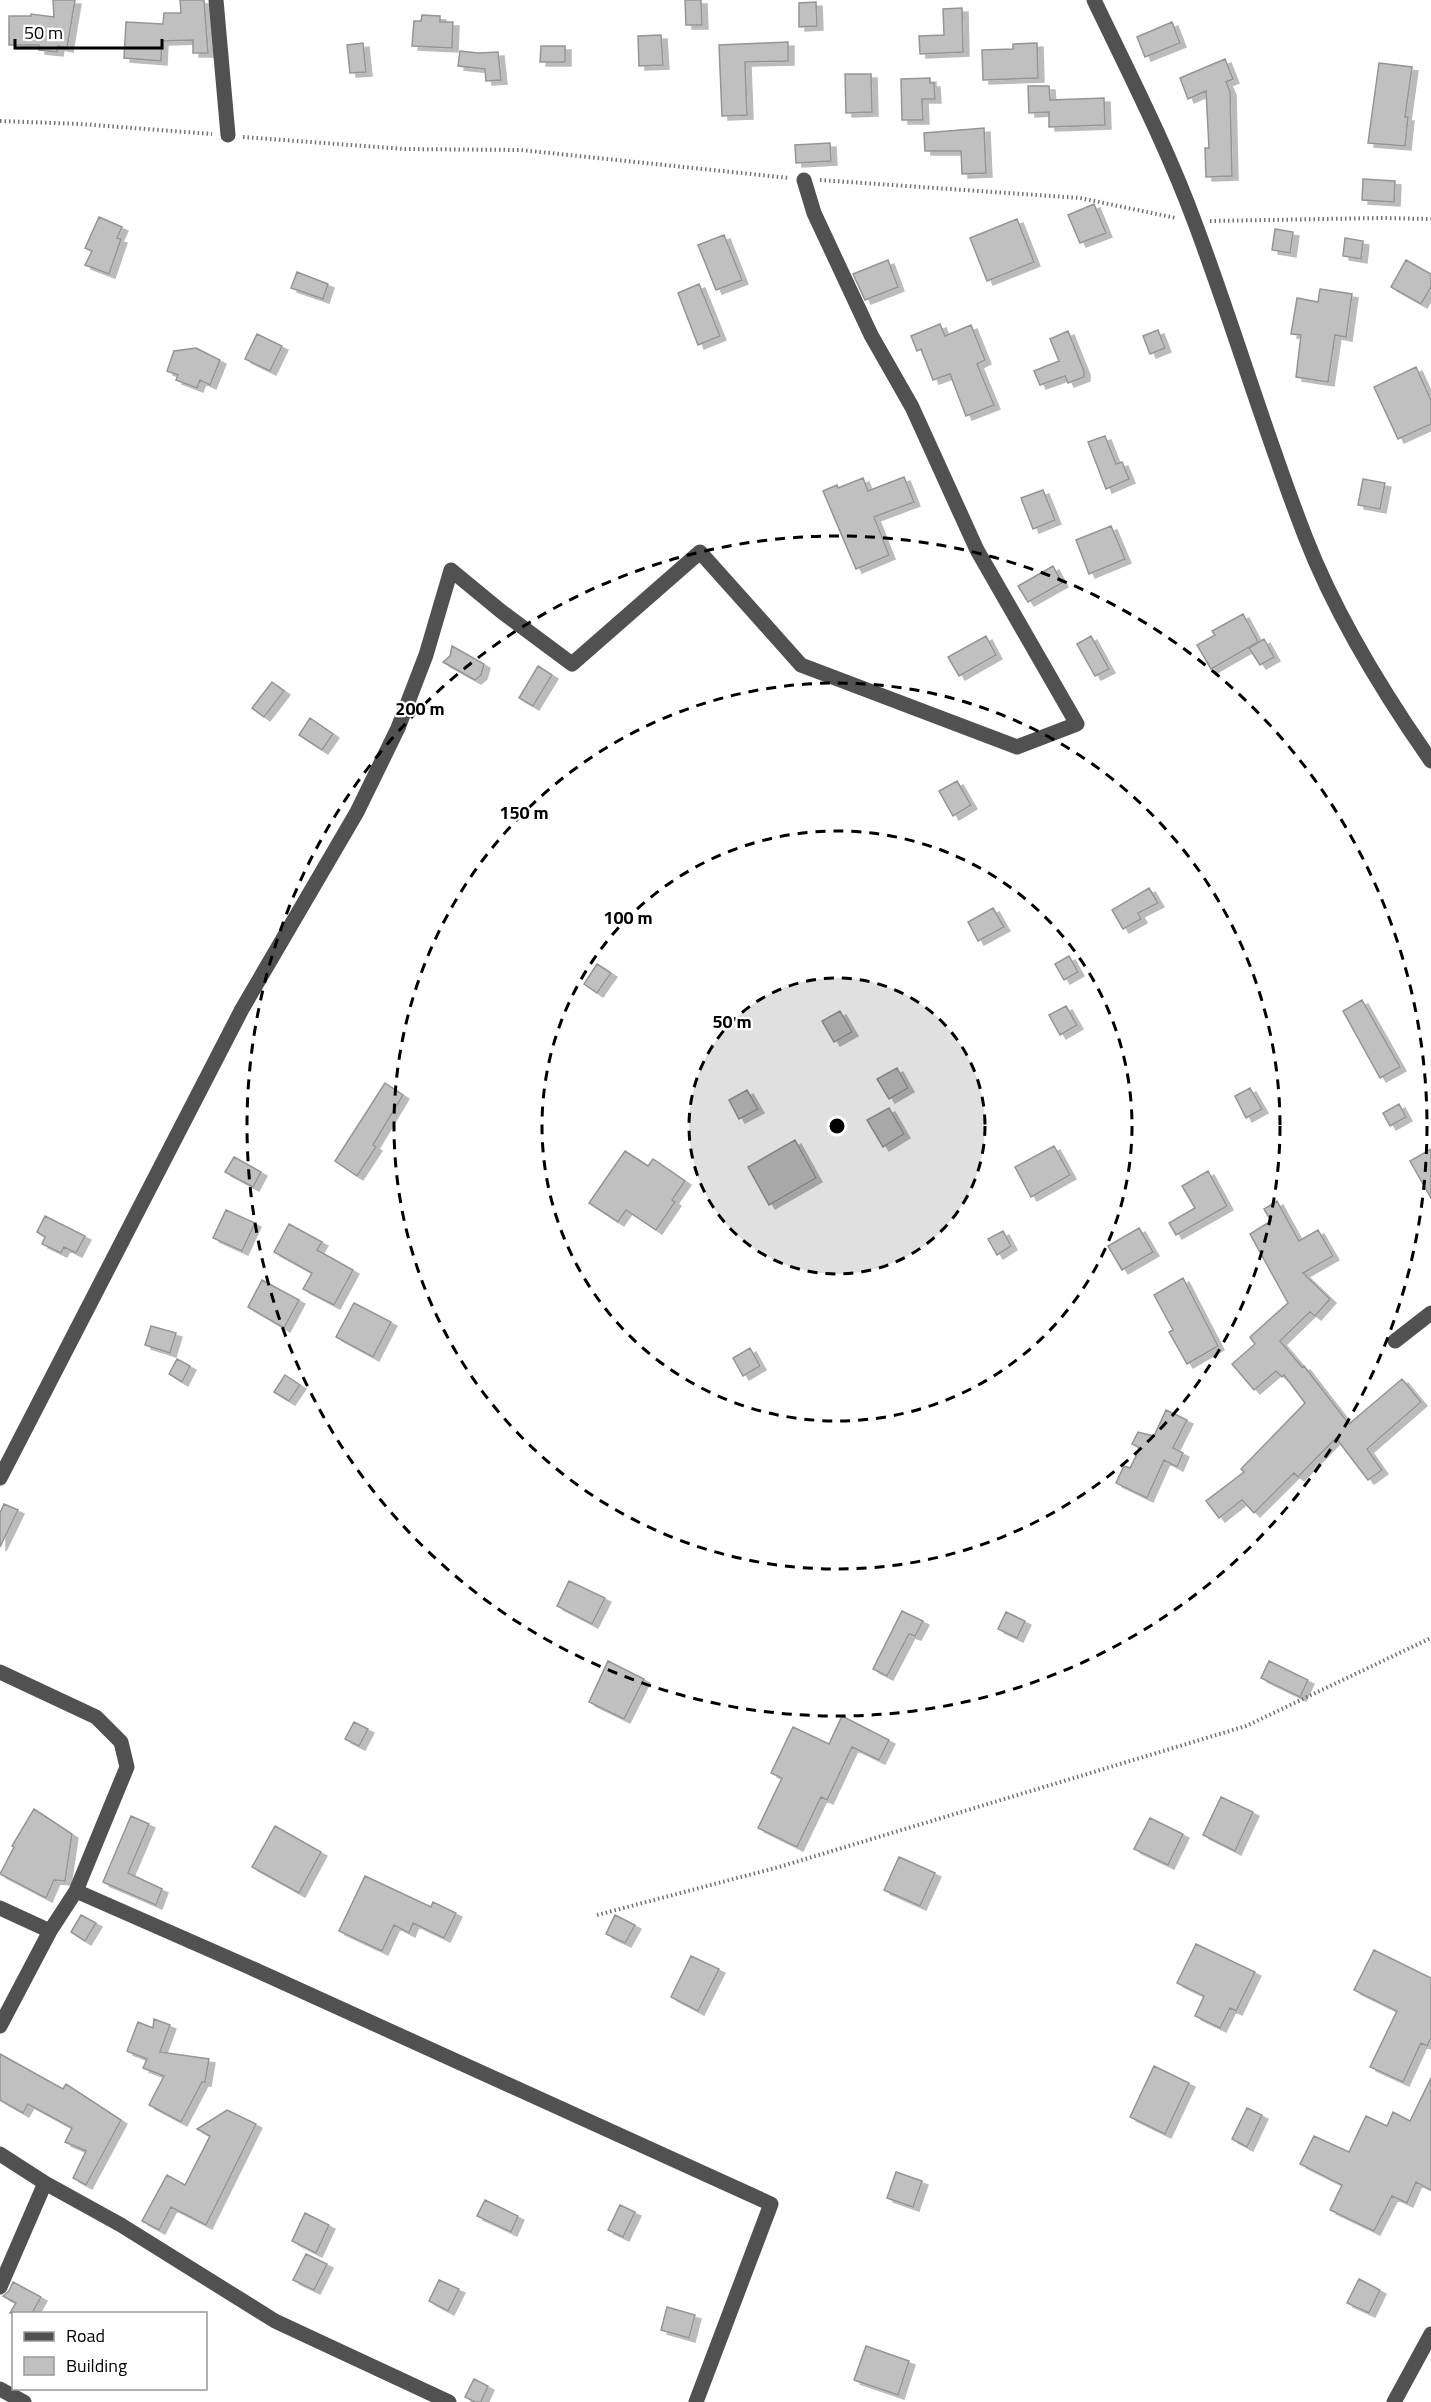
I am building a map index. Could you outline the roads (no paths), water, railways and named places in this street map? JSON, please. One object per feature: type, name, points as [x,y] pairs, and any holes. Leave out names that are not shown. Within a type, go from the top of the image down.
[{"type":"street","points":[[216,0],[228,135]]},
{"type":"street","points":[[1094,0],[1155,127],[1195,222],[1305,537],[1359,649],[1431,761]]},
{"type":"street","points":[[0,1478],[242,1009],[357,812],[402,717],[426,655],[451,570],[502,612],[572,664],[700,552],[801,665],[1017,747],[1077,723],[977,550],[912,406],[871,335],[814,213],[804,180]]},
{"type":"street","points":[[1395,1341],[1431,1313]]},
{"type":"street","points":[[0,1672],[96,1717],[121,1742],[128,1767],[76,1891],[50,1931],[0,2026]]},
{"type":"street","points":[[76,1891],[270,1976],[771,2204],[696,2402]]},
{"type":"street","points":[[0,1908],[50,1931]]},
{"type":"street","points":[[0,2154],[45,2183],[121,2225],[276,2321],[449,2402]]},
{"type":"street","points":[[0,2287],[45,2183]]},
{"type":"street","points":[[1394,2402],[1431,2334]]},
{"type":"street","points":[[0,2389],[24,2402]]}]
